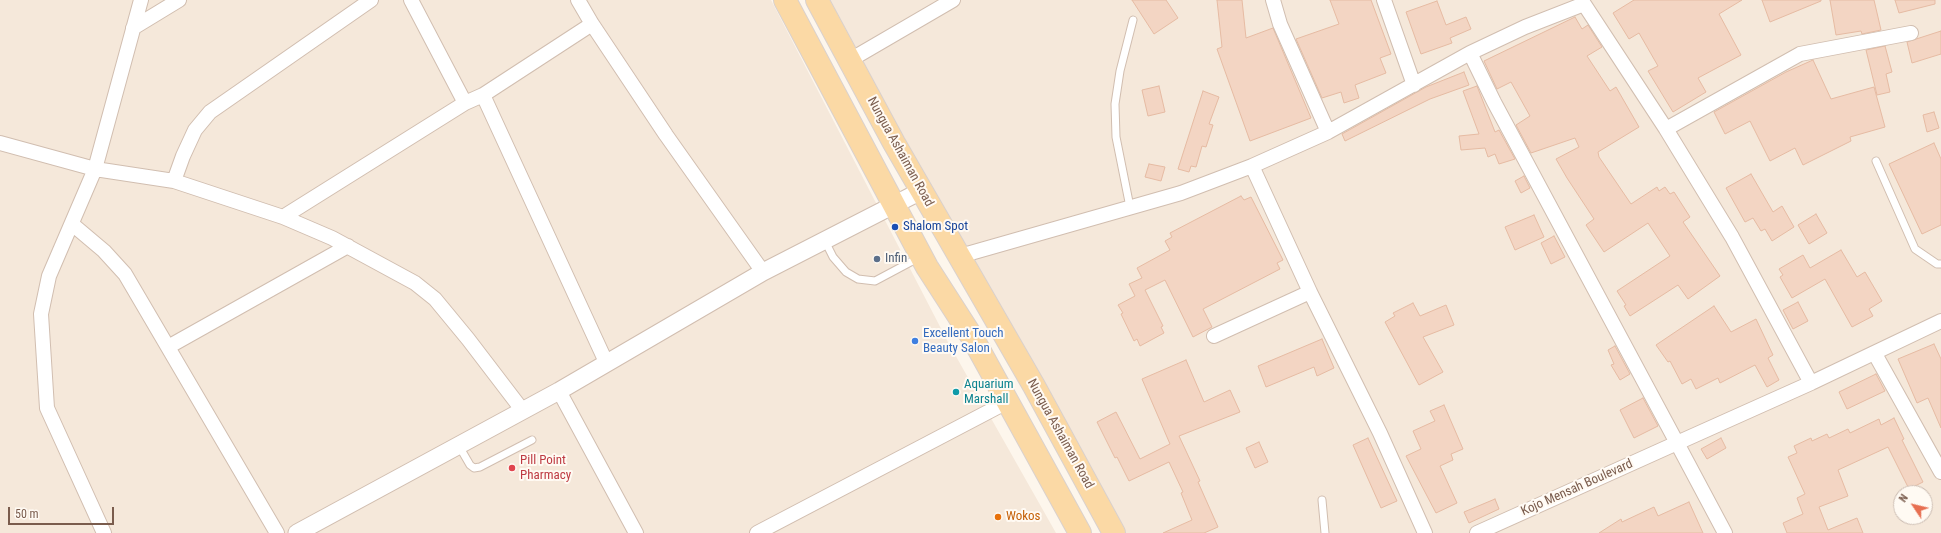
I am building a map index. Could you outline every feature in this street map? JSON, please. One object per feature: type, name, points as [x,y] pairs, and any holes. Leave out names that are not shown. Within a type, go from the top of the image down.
[{"type":"main road","points":[[785,0],[921,256],[972,337],[1080,533]]},
{"type":"main road","name":"Nungua Ashaiman Road","points":[[817,0],[921,191],[1034,386],[1114,533]]},
{"type":"street","points":[[104,533],[47,408],[41,314],[49,276],[95,169],[141,0]]},
{"type":"street","points":[[134,28],[179,0]]},
{"type":"street","points":[[174,181],[195,130],[210,112],[371,0]]},
{"type":"street","points":[[412,0],[465,103]]},
{"type":"street","points":[[578,0],[592,24],[666,135],[763,272]]},
{"type":"street","points":[[850,60],[953,0]]},
{"type":"street","points":[[1273,0],[1280,24],[1328,132]]},
{"type":"street","points":[[1384,0],[1414,85]]},
{"type":"street","points":[[960,256],[1181,193],[1252,166],[1328,132],[1470,53],[1526,27],[1588,2],[1732,237],[1811,383],[1875,354],[1941,321]]},
{"type":"street","points":[[283,217],[465,103],[483,95],[592,24]]},
{"type":"street","points":[[1666,129],[1800,54],[1911,33]]},
{"type":"street","points":[[1470,53],[1501,116],[1725,533]]},
{"type":"street","points":[[483,95],[606,362]]},
{"type":"street","points":[[0,143],[95,169],[174,181],[283,217],[348,246],[415,283],[435,299],[468,339],[523,411]]},
{"type":"street","points":[[1252,166],[1310,292],[1380,433],[1425,533]]},
{"type":"street","points":[[305,531],[559,391],[606,362],[763,272],[895,206],[921,191]]},
{"type":"street","points":[[72,224],[104,251],[125,274],[277,533]]},
{"type":"street","points":[[168,347],[348,246]]},
{"type":"street","points":[[1214,336],[1310,292]]},
{"type":"street","points":[[1875,354],[1941,472]]},
{"type":"street","name":"Kojo Mensah Boulevard","points":[[1477,533],[1811,383]]},
{"type":"street","points":[[559,391],[634,532]]},
{"type":"street","points":[[757,533],[1007,402]]},
{"type":"lane","points":[[1130,207],[1116,137],[1115,104],[1120,71],[1133,20]]},
{"type":"lane","points":[[1876,161],[1915,249],[1937,264],[1941,264]]},
{"type":"lane","points":[[825,241],[833,257],[846,272],[858,279],[875,281],[921,256]]},
{"type":"lane","points":[[459,446],[470,465],[474,468],[480,467],[532,440]]},
{"type":"lane","points":[[1322,500],[1325,533]]},
{"type":"shaded area","points":[[0,0],[771,0],[949,344],[1056,533],[0,533]]},
{"type":"shaded area","points":[[819,0],[1941,0],[1941,533],[1107,533]]},
{"type":"building","points":[[1132,0],[1166,0],[1178,18],[1154,34]]},
{"type":"building","points":[[1217,0],[1242,0],[1246,38],[1273,28],[1311,118],[1250,141],[1217,49],[1222,47]]},
{"type":"building","points":[[1330,0],[1371,0],[1391,54],[1380,58],[1386,73],[1355,85],[1359,98],[1344,103],[1341,92],[1322,98],[1296,39],[1339,24]]},
{"type":"building","points":[[1634,0],[1742,0],[1719,14],[1741,55],[1698,78],[1706,92],[1673,112],[1648,71],[1658,66],[1639,33],[1629,39],[1613,13]]},
{"type":"building","points":[[1762,0],[1821,0],[1821,1],[1770,22]]},
{"type":"building","points":[[1830,0],[1874,0],[1881,30],[1862,34],[1861,31],[1836,35]]},
{"type":"building","points":[[1895,0],[1935,0],[1935,4],[1899,13]]},
{"type":"building","points":[[1437,1],[1446,25],[1466,17],[1471,29],[1450,38],[1452,43],[1421,54],[1406,12]]},
{"type":"building","points":[[1575,17],[1582,29],[1588,25],[1602,47],[1587,56],[1610,91],[1616,87],[1639,127],[1598,152],[1599,157],[1631,204],[1657,187],[1659,191],[1665,187],[1670,194],[1674,192],[1690,217],[1683,222],[1720,276],[1688,299],[1678,285],[1630,316],[1624,306],[1626,305],[1617,291],[1670,256],[1648,223],[1604,252],[1586,225],[1594,219],[1556,159],[1579,147],[1575,138],[1531,153],[1516,125],[1530,116],[1511,82],[1497,89],[1484,61]]},
{"type":"building","points":[[1941,31],[1941,54],[1912,63],[1907,42]]},
{"type":"building","points":[[1885,46],[1892,72],[1886,74],[1890,92],[1877,95],[1866,50]]},
{"type":"building","points":[[1813,60],[1831,99],[1874,87],[1885,127],[1850,137],[1851,141],[1803,165],[1795,148],[1770,161],[1750,121],[1725,134],[1714,112],[1786,72]]},
{"type":"building","points":[[1464,72],[1469,85],[1430,99],[1345,141],[1342,134],[1426,87]]},
{"type":"building","points":[[1159,86],[1165,112],[1148,116],[1142,90]]},
{"type":"building","points":[[1477,86],[1495,132],[1499,130],[1515,159],[1499,164],[1495,154],[1488,157],[1485,148],[1461,150],[1459,136],[1479,134],[1463,91]]},
{"type":"building","points":[[1203,91],[1219,97],[1209,124],[1213,125],[1206,147],[1202,146],[1196,167],[1191,166],[1189,172],[1178,169]]},
{"type":"building","points":[[1934,112],[1939,128],[1927,132],[1923,115]]},
{"type":"building","points":[[1934,143],[1941,159],[1941,225],[1922,234],[1889,164]]},
{"type":"building","points":[[1149,164],[1165,167],[1161,181],[1145,177]]},
{"type":"building","points":[[1751,174],[1773,212],[1782,206],[1794,227],[1772,241],[1765,229],[1761,231],[1753,218],[1745,222],[1726,188]]},
{"type":"building","points":[[1524,176],[1530,188],[1521,193],[1515,181]]},
{"type":"building","points":[[1241,196],[1244,200],[1251,197],[1283,260],[1277,263],[1280,269],[1203,309],[1212,327],[1193,337],[1165,280],[1145,290],[1163,326],[1161,327],[1164,333],[1140,346],[1137,339],[1134,341],[1121,314],[1123,313],[1118,305],[1135,296],[1129,284],[1142,278],[1137,268],[1170,250],[1165,241],[1172,237],[1170,233]]},
{"type":"building","points":[[1816,214],[1827,233],[1809,244],[1798,225]]},
{"type":"building","points":[[1534,215],[1544,237],[1515,250],[1505,227]]},
{"type":"building","points":[[1554,236],[1565,257],[1551,264],[1541,243]]},
{"type":"building","points":[[1841,250],[1857,277],[1865,272],[1882,301],[1869,309],[1873,316],[1852,327],[1825,279],[1792,298],[1780,277],[1783,275],[1779,269],[1803,255],[1810,268]]},
{"type":"building","points":[[1798,302],[1808,321],[1793,329],[1783,310]]},
{"type":"building","points":[[1413,303],[1420,316],[1446,305],[1454,325],[1423,337],[1443,372],[1419,385],[1385,322],[1395,316],[1393,313]]},
{"type":"building","points":[[1714,306],[1731,332],[1756,319],[1773,355],[1768,358],[1779,380],[1767,387],[1755,365],[1720,383],[1718,378],[1696,389],[1691,379],[1682,384],[1670,361],[1668,362],[1656,345]]},
{"type":"building","points":[[1322,339],[1334,368],[1317,376],[1314,367],[1266,387],[1258,366]]},
{"type":"building","points":[[1934,344],[1941,359],[1941,428],[1928,398],[1917,403],[1898,359]]},
{"type":"building","points":[[1615,346],[1630,374],[1620,380],[1611,365],[1614,364],[1608,350]]},
{"type":"building","points":[[1186,360],[1204,402],[1230,390],[1240,412],[1179,436],[1200,481],[1198,482],[1218,527],[1204,533],[1163,533],[1192,520],[1181,493],[1183,492],[1169,462],[1129,481],[1117,457],[1115,458],[1097,422],[1116,412],[1140,459],[1170,444],[1142,379]]},
{"type":"building","points":[[1876,374],[1885,391],[1847,409],[1839,392]]},
{"type":"building","points":[[1643,398],[1658,426],[1634,438],[1620,410]]},
{"type":"building","points":[[1444,405],[1463,449],[1451,454],[1453,460],[1440,466],[1457,503],[1436,513],[1406,456],[1421,449],[1413,431],[1435,421],[1430,411]]},
{"type":"building","points":[[1894,418],[1904,439],[1902,440],[1923,482],[1917,485],[1907,485],[1888,447],[1838,470],[1848,496],[1819,507],[1828,530],[1857,518],[1863,533],[1787,533],[1783,523],[1803,514],[1797,498],[1805,494],[1788,457],[1797,453],[1794,446],[1811,438],[1812,441],[1827,434],[1829,438],[1848,429],[1850,433],[1879,419],[1881,425]]},
{"type":"building","points":[[1368,438],[1397,501],[1381,508],[1353,445]]},
{"type":"building","points":[[1721,438],[1726,448],[1707,459],[1701,449]]},
{"type":"building","points":[[1259,442],[1268,462],[1255,468],[1246,448]]},
{"type":"building","points":[[1495,499],[1499,509],[1469,523],[1464,512]]},
{"type":"building","points":[[1689,502],[1703,533],[1599,533],[1621,519],[1622,522],[1654,507],[1658,516]]},
{"type":"place","name":"Shalom Spot","points":[[895,227]]},
{"type":"place","name":"Infin","points":[[877,259]]},
{"type":"place","name":"Excellent Touch Beauty Salon","points":[[915,341]]},
{"type":"place","name":"Aquarium Marshall","points":[[956,392]]},
{"type":"place","name":"Pill Point Pharmacy","points":[[512,468]]},
{"type":"place","name":"Wokos","points":[[998,517]]}]
